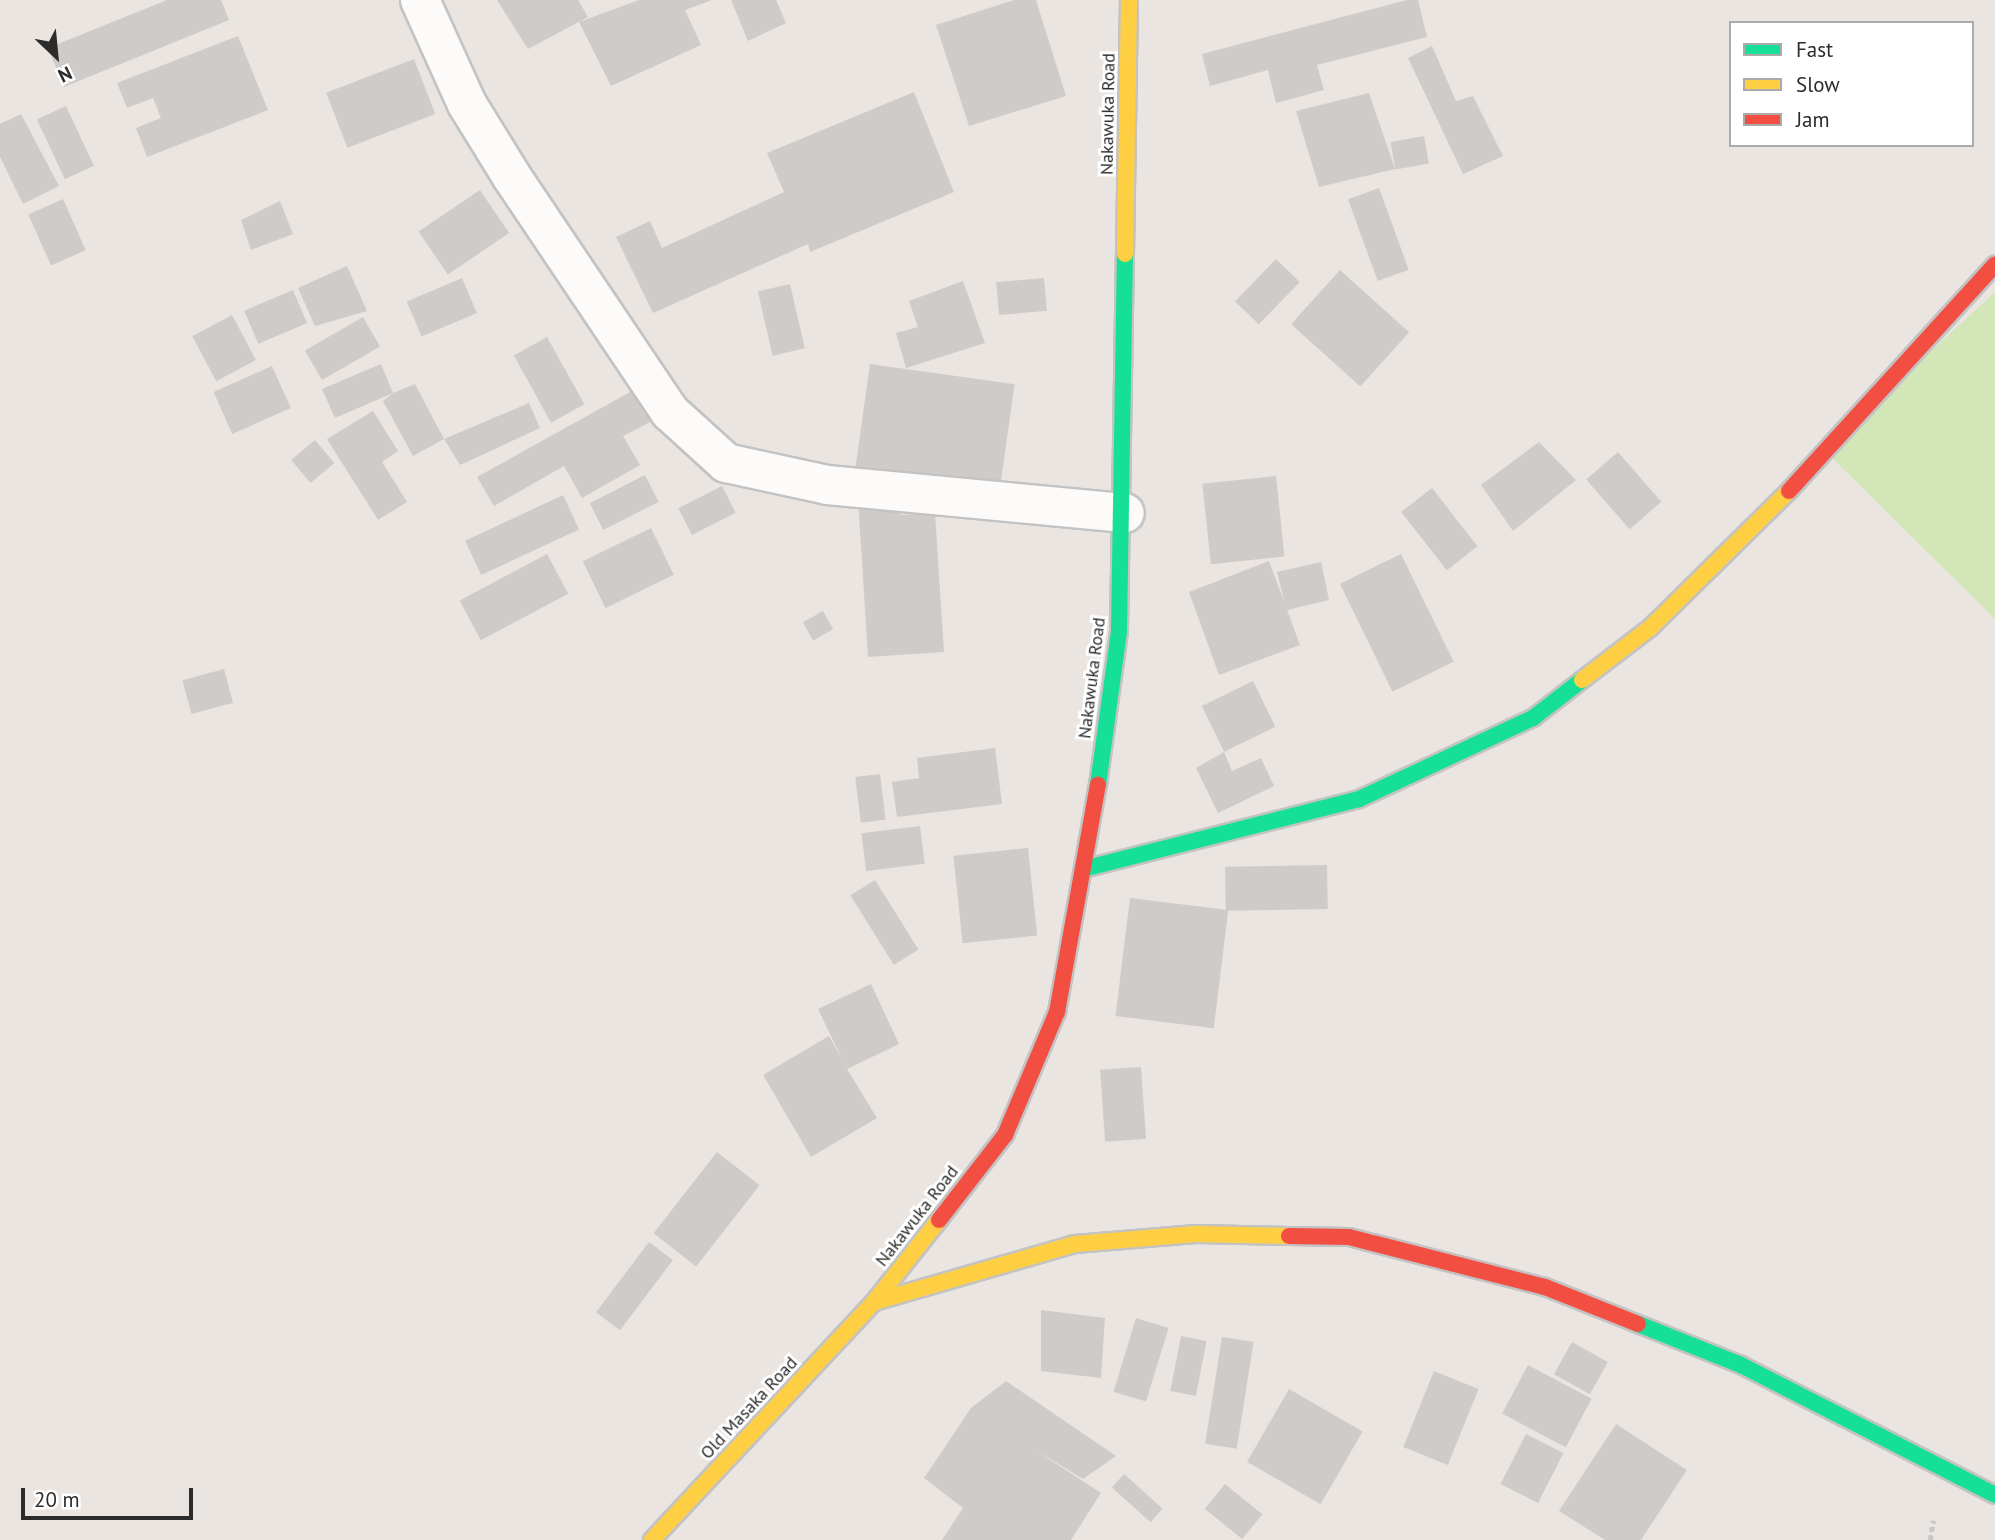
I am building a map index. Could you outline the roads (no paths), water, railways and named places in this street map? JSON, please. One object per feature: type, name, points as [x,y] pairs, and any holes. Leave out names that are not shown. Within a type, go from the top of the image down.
[{"type":"street","points":[[420,0],[467,104],[512,177],[670,412],[726,463],[828,485],[1125,513]]},
{"type":"street","name":"Nakawuka Road","points":[[874,1302],[1005,1135],[1057,1012],[1087,868],[1119,631],[1125,513],[1129,0]]},
{"type":"street","points":[[1087,868],[1359,799],[1534,718],[1650,627],[1780,500],[1995,265]]},
{"type":"street","points":[[874,1302],[1076,1244],[1196,1234],[1349,1237],[1545,1287],[1741,1365],[1995,1495]]},
{"type":"street","name":"Old Masaka Road","points":[[652,1540],[874,1302]]}]
